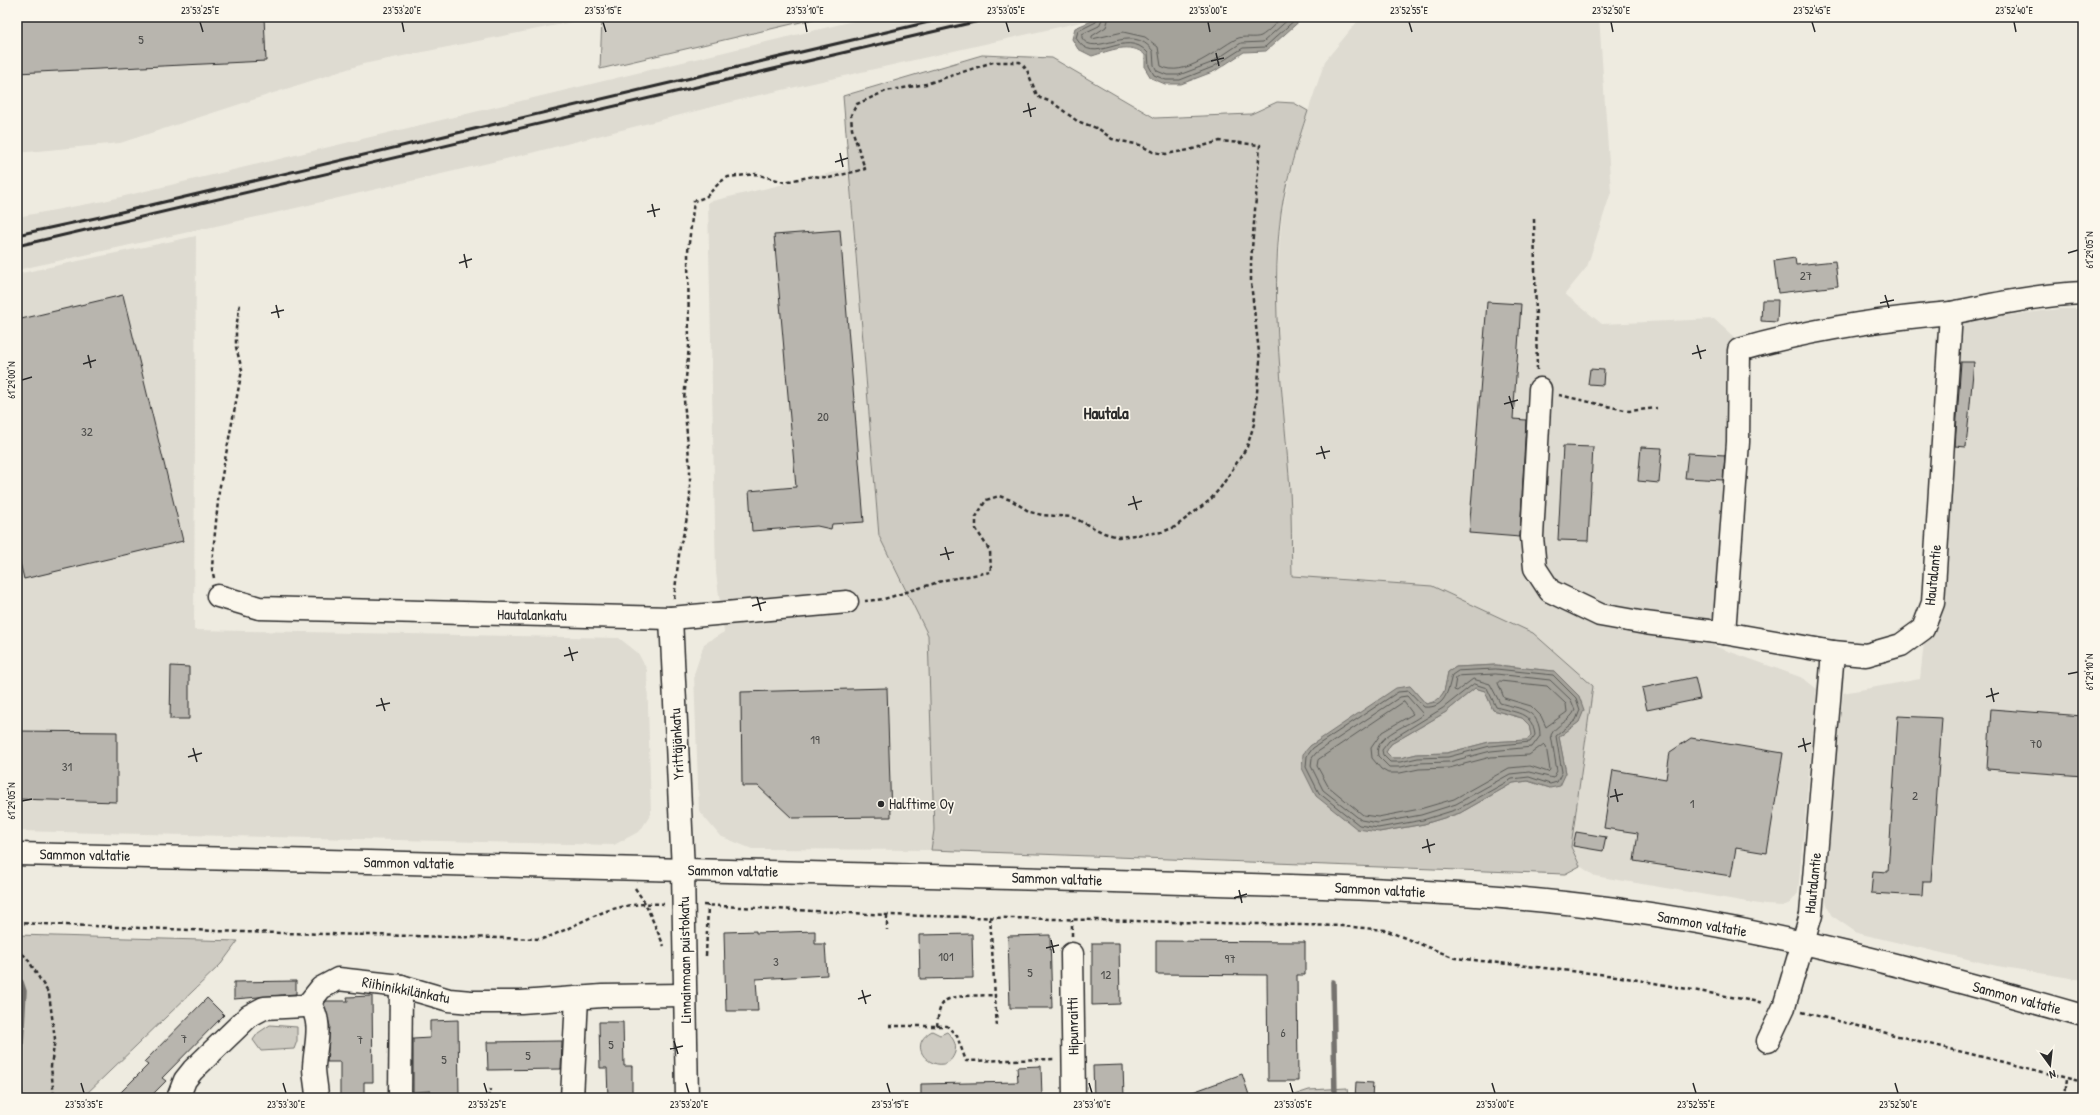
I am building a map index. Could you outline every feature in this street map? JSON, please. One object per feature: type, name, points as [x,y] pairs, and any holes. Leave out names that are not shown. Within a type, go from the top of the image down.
[{"type":"street","points":[[1724,633],[1738,442],[1739,350],[1769,341],[1826,330],[1914,316],[1951,313],[2000,303],[2083,293]]},
{"type":"street","name":"Hautalantie","points":[[1768,1041],[1784,1007],[1811,916],[1834,652],[1866,655],[1901,644],[1923,629],[1933,603],[1951,313]]},
{"type":"street","points":[[1540,389],[1532,537],[1535,568],[1550,591],[1600,616],[1724,633],[1834,652]]},
{"type":"street","name":"Hautalankatu","points":[[218,596],[259,608],[671,618],[847,602]]},
{"type":"street","name":"Yrittäjänkatu","points":[[671,618],[683,870]]},
{"type":"street","name":"Sammon valtatie","points":[[17,854],[683,870],[1412,891],[1613,908],[1707,923],[1804,943],[2083,1016]]},
{"type":"street","name":"Linnainmaan puistokatu","points":[[683,870],[687,1098]]},
{"type":"street","name":"Hipunraitti","points":[[1072,954],[1074,1098]]},
{"type":"street","name":"Riihinikkilänkatu","points":[[309,1003],[321,988],[338,979],[401,986],[449,1000],[471,1002],[528,1002],[577,998],[685,995]]},
{"type":"street","points":[[400,1098],[401,986]]},
{"type":"street","points":[[572,1098],[577,998]]},
{"type":"street","points":[[178,1098],[185,1080],[249,1016],[264,1008],[304,1006],[309,1003],[315,1011],[317,1019],[318,1045],[314,1066],[317,1098]]},
{"type":"path","points":[[671,618],[680,546],[685,529],[690,498],[690,469],[684,400],[689,346],[688,252],[694,201],[706,197],[720,182],[728,177],[742,174],[756,174],[784,182],[814,176],[829,178],[865,169],[852,129],[851,116],[857,104],[886,91],[926,84],[993,62],[1020,62],[1027,70],[1036,93],[1040,98],[1052,102],[1077,121],[1099,129],[1112,139],[1140,145],[1153,152],[1166,154],[1189,150],[1220,141],[1260,145],[1251,262],[1253,298],[1260,350],[1260,373],[1251,436],[1247,447],[1221,488],[1210,500],[1175,527],[1162,532],[1118,537],[1104,533],[1072,517],[1042,515],[1030,512],[1010,500],[999,496],[986,500],[976,517],[976,529],[990,551],[991,572],[945,580],[884,599],[847,602]]},
{"type":"path","points":[[1534,219],[1537,367],[1540,389],[1563,396],[1630,411],[1657,408]]},
{"type":"path","points":[[218,596],[212,569],[213,554],[219,491],[242,370],[236,347],[236,328],[240,304]]},
{"type":"path","points":[[2080,491],[2083,483]]},
{"type":"path","points":[[887,915],[887,930]]},
{"type":"path","points":[[990,918],[997,1028]]},
{"type":"path","points":[[17,949],[27,958],[49,994],[56,1039],[51,1066],[54,1098]]},
{"type":"path","points":[[937,1026],[939,1010],[945,1001],[953,998],[994,995]]},
{"type":"path","points":[[889,1026],[947,1026],[957,1036],[966,1060],[1074,1059]]},
{"type":"path","points":[[2064,1098],[2066,1078]]},
{"type":"path","points":[[488,1098],[490,1089]]},
{"type":"shaded area","points":[[17,17],[597,17],[363,64],[120,143],[17,153]]},
{"type":"shaded area","points":[[602,17],[822,17],[600,69]]},
{"type":"shaded area","points":[[870,17],[1103,17],[751,97],[527,154],[270,214],[17,270],[17,217],[104,201]]},
{"type":"shaded area","points":[[1361,17],[1599,17],[1611,192],[1587,267],[1565,294],[1602,324],[1714,319],[1735,338],[1714,646],[1803,678],[1817,689],[1798,893],[1790,903],[1783,906],[1765,905],[1595,876],[1580,866],[1571,847],[1593,686],[1292,576],[1290,492],[1277,337],[1277,277],[1282,213],[1295,150],[1325,61]]},
{"type":"shaded area","points":[[982,55],[1052,58],[1155,118],[1251,114],[1277,102],[1294,103],[1308,111],[1289,174],[1281,213],[1276,283],[1279,352],[1291,502],[1292,576],[1432,586],[1533,633],[1593,686],[1571,847],[1580,866],[1565,874],[931,850],[934,830],[928,635],[879,536],[843,96]],"holes":[[[1496,665],[1554,671],[1579,722],[1559,737],[1566,773],[1550,788],[1528,781],[1513,783],[1460,813],[1424,824],[1379,832],[1310,746],[1410,686],[1426,704],[1437,700],[1441,697],[1445,689],[1448,672],[1456,667]]]},
{"type":"shaded area","points":[[848,169],[879,536],[928,635],[934,830],[931,850],[752,849],[720,836],[699,811],[694,674],[704,644],[724,632],[716,573],[708,202]]},
{"type":"shaded area","points":[[196,236],[194,630],[619,638],[638,653],[647,670],[651,814],[640,831],[614,845],[17,831],[17,274]]},
{"type":"shaded area","points":[[2059,309],[2083,309],[2083,980],[1997,966],[1857,933],[1831,915],[1822,891],[1843,693],[1920,679],[1959,321]]},
{"type":"shaded area","points":[[1475,688],[1485,691],[1493,710],[1522,718],[1529,725],[1531,735],[1527,740],[1489,742],[1447,753],[1417,754],[1400,758],[1392,758],[1386,752],[1391,744],[1446,712]]},
{"type":"shaded area","points":[[17,935],[238,941],[221,964],[82,1098],[17,1098]]},
{"type":"shaded area","points":[[270,1025],[297,1027],[297,1041],[294,1049],[261,1051],[253,1040],[258,1033]]},
{"type":"shaded area","points":[[932,1031],[940,1035],[947,1032],[955,1044],[955,1052],[950,1060],[943,1064],[935,1064],[922,1054],[920,1047],[923,1039]]},
{"type":"shaded area","points":[[1347,1088],[1348,1098],[1285,1098],[1309,1090]]},
{"type":"water","points":[[1101,17],[1304,17],[1266,51],[1244,52],[1215,71],[1181,84],[1165,84],[1151,78],[1145,68],[1145,55],[1139,51],[1120,48],[1092,56],[1078,49],[1072,39],[1075,28]]},
{"type":"water","points":[[1496,665],[1554,671],[1579,696],[1584,710],[1579,722],[1559,737],[1566,773],[1560,786],[1550,788],[1528,781],[1513,783],[1460,813],[1424,824],[1379,832],[1357,829],[1316,796],[1302,768],[1303,754],[1310,746],[1396,688],[1410,686],[1426,704],[1436,702],[1444,692],[1448,672],[1456,667]],"holes":[[[1475,688],[1485,691],[1493,710],[1522,718],[1529,725],[1531,735],[1527,740],[1489,742],[1447,753],[1417,754],[1400,758],[1392,758],[1386,752],[1391,744],[1446,712]]]},
{"type":"building","points":[[17,17],[264,17],[266,61],[17,73]]},
{"type":"building","points":[[840,230],[864,522],[832,524],[831,529],[817,526],[752,531],[749,491],[796,487],[774,235]]},
{"type":"building","points":[[1795,258],[1796,265],[1835,261],[1838,286],[1778,293],[1774,261]]},
{"type":"building","points":[[123,295],[183,541],[24,579],[17,550],[17,320]]},
{"type":"building","points":[[1762,300],[1778,300],[1777,322],[1761,321]]},
{"type":"building","points":[[1487,302],[1521,304],[1513,419],[1526,420],[1520,537],[1469,533]]},
{"type":"building","points":[[1961,362],[1974,362],[1966,447],[1955,446]]},
{"type":"building","points":[[1590,369],[1604,370],[1603,385],[1588,384]]},
{"type":"building","points":[[1563,446],[1593,447],[1588,541],[1558,540]]},
{"type":"building","points":[[1641,447],[1662,448],[1659,483],[1638,481]]},
{"type":"building","points":[[1688,453],[1725,455],[1723,480],[1685,478]]},
{"type":"building","points":[[171,666],[189,667],[189,719],[170,719]]},
{"type":"building","points":[[1695,677],[1700,699],[1647,710],[1642,688]]},
{"type":"building","points":[[887,688],[891,817],[792,818],[758,786],[742,786],[741,692]]},
{"type":"building","points":[[1991,709],[2083,716],[2083,776],[1987,769]]},
{"type":"building","points":[[1898,716],[1942,718],[1931,881],[1923,881],[1922,896],[1871,893],[1873,871],[1888,872]]},
{"type":"building","points":[[17,731],[117,732],[117,802],[17,799]]},
{"type":"building","points":[[1691,738],[1783,753],[1767,853],[1736,848],[1731,876],[1634,861],[1638,833],[1604,828],[1613,770],[1666,779],[1670,752]]},
{"type":"building","points":[[1576,832],[1606,837],[1603,851],[1573,846]]},
{"type":"building","points":[[756,931],[756,933],[815,931],[815,944],[825,944],[827,975],[756,979],[758,1011],[726,1011],[724,932]]},
{"type":"building","points":[[972,934],[973,978],[920,979],[919,935]]},
{"type":"building","points":[[1050,935],[1052,1008],[1010,1008],[1008,936]]},
{"type":"building","points":[[1156,941],[1305,942],[1305,975],[1297,975],[1298,1081],[1268,1081],[1267,975],[1156,974]]},
{"type":"building","points":[[1092,943],[1119,943],[1120,1004],[1092,1005]]},
{"type":"building","points":[[296,981],[296,994],[234,999],[234,982]]},
{"type":"building","points":[[372,996],[373,1082],[364,1082],[364,1098],[340,1098],[340,1062],[327,1062],[330,1026],[324,1004],[326,1001],[348,1001],[347,997]]},
{"type":"building","points":[[207,998],[224,1015],[162,1078],[166,1081],[149,1098],[115,1098],[148,1065],[144,1062]]},
{"type":"building","points":[[458,1020],[459,1098],[431,1098],[431,1091],[413,1092],[413,1039],[430,1038],[430,1021]]},
{"type":"building","points":[[599,1022],[623,1022],[624,1066],[632,1066],[632,1098],[608,1098],[607,1068],[600,1068]]},
{"type":"building","points":[[562,1041],[561,1069],[488,1070],[487,1042]]},
{"type":"building","points":[[1123,1065],[1124,1098],[1094,1098],[1093,1066]]},
{"type":"building","points":[[1041,1066],[1042,1098],[921,1098],[921,1084],[1018,1082],[1017,1067]]},
{"type":"building","points":[[1242,1074],[1250,1098],[1183,1098],[1182,1096]]},
{"type":"building","points":[[1356,1082],[1373,1083],[1372,1098],[1355,1098]]},
{"type":"waterway","points":[[17,980],[21,982],[24,991],[19,1082],[21,1098]]},
{"type":"waterway","points":[[1333,982],[1335,1098]]},
{"type":"railway","points":[[17,235],[100,217],[950,17]]},
{"type":"railway","points":[[17,246],[996,17]]},
{"type":"place","name":"Halftime Oy","points":[[881,804]]},
{"type":"district","name":"Hautala","points":[[1106,413]]}]
